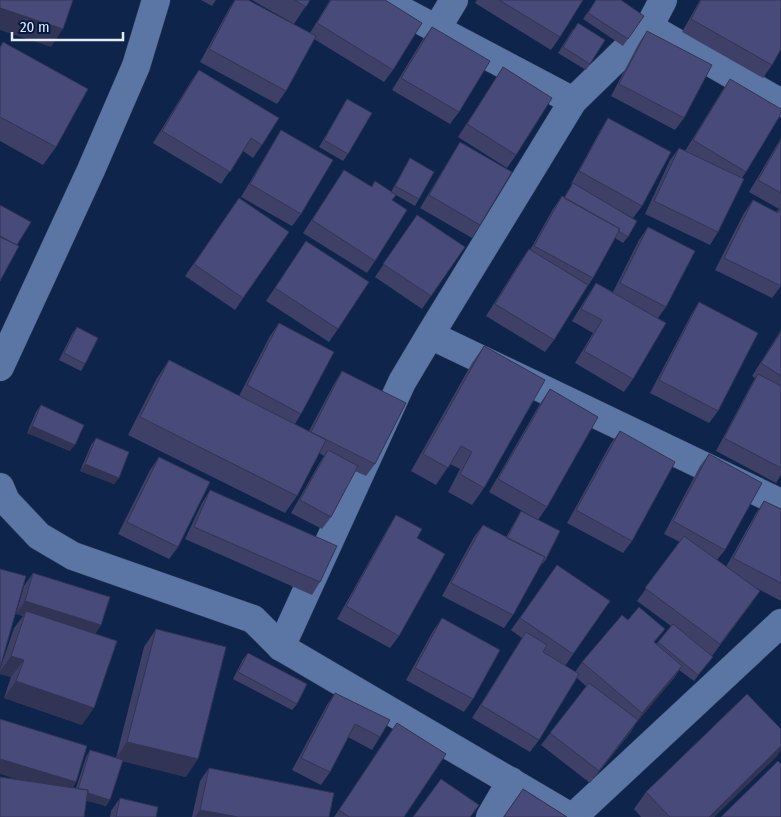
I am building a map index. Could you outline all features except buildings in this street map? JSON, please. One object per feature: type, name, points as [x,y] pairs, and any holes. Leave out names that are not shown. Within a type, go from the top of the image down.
[{"type":"street","points":[[0,367],[92,170],[136,66],[156,0]]},
{"type":"street","points":[[382,0],[574,101]]},
{"type":"street","points":[[436,30],[454,0]]},
{"type":"street","points":[[280,647],[402,382],[574,101],[649,27],[663,0]]},
{"type":"street","points":[[649,27],[781,103]]},
{"type":"street","points":[[430,335],[781,503]]},
{"type":"street","points":[[0,487],[6,501],[39,536],[73,556],[254,619],[280,647],[572,817],[781,623]]},
{"type":"street","points":[[490,817],[511,781]]}]
